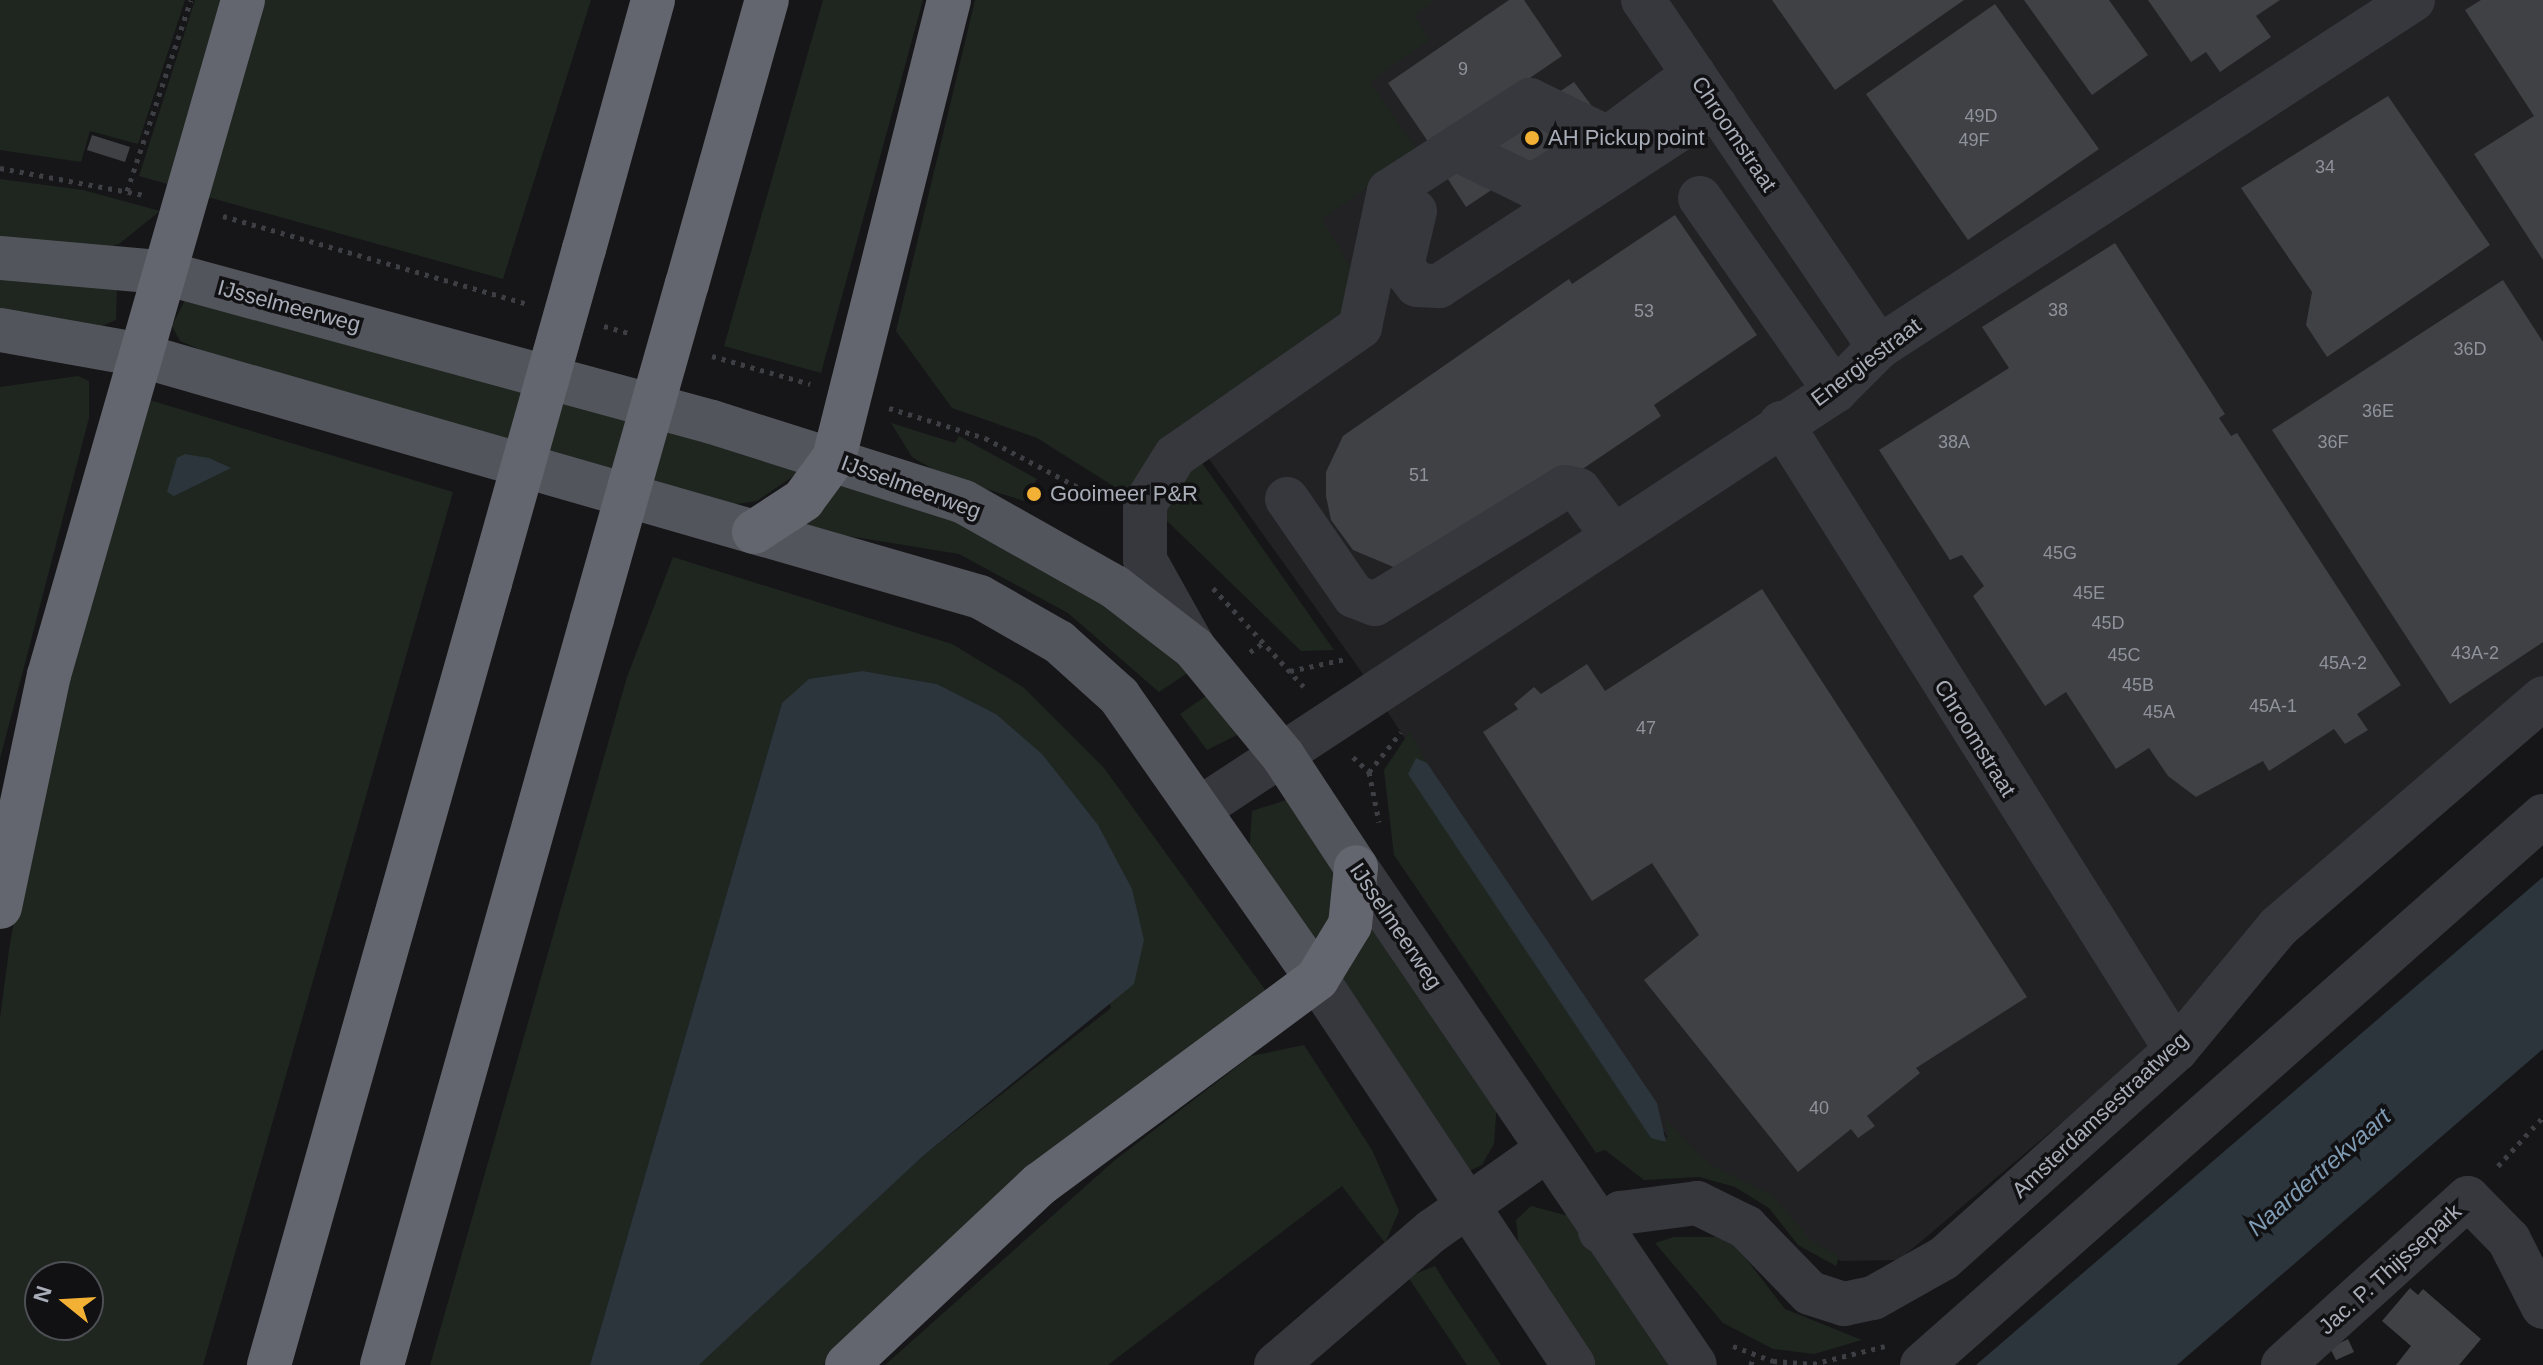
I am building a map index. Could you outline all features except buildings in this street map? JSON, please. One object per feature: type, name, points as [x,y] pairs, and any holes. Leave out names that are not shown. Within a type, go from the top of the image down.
[{"type":"highway","points":[[0,907],[49,675],[136,354],[243,0]]},
{"type":"highway","points":[[269,1365],[653,0]]},
{"type":"highway","points":[[382,1365],[767,0]]},
{"type":"highway","points":[[754,532],[803,500],[834,458],[949,0]]},
{"type":"highway","points":[[847,1365],[1040,1184],[1317,979],[1350,925],[1356,867]]},
{"type":"main road","name":"IJsselmeerweg","points":[[0,258],[161,272],[834,458],[964,502],[1055,549],[1194,648],[1283,756],[1356,867]]},
{"type":"main road","points":[[0,330],[136,354],[937,582],[1017,615],[1119,696],[1202,807],[1317,979]]},
{"type":"street","name":"Chroomstraat","points":[[1643,0],[1879,347]]},
{"type":"street","name":"Energiestraat","points":[[1202,807],[1781,423],[1835,391],[1879,347],[2413,0]]},
{"type":"street","points":[[1441,159],[1532,186],[1608,138],[1704,90]]},
{"type":"street","points":[[1441,159],[1402,266],[1427,288],[1704,90]]},
{"type":"street","points":[[1194,648],[1145,560],[1145,504],[1175,456],[1360,327],[1389,191],[1530,100],[1608,138]]},
{"type":"street","points":[[1700,198],[1835,391]]},
{"type":"street","name":"Chroomstraat","points":[[1781,423],[2176,1050]]},
{"type":"street","points":[[1287,499],[1354,596],[1375,604],[1565,487],[1579,490],[1613,536]]},
{"type":"street","name":"Amsterdamsestraatweg","points":[[1600,1231],[1621,1213],[1697,1203],[1746,1227],[1810,1293],[1844,1304],[1873,1298],[1944,1258],[2176,1050],[2278,927],[2543,698]]},
{"type":"street","points":[[1922,1365],[2543,816]]},
{"type":"street","name":"IJsselmeerweg","points":[[1356,867],[1600,1231],[1695,1365]]},
{"type":"street","points":[[1317,979],[1573,1365]]},
{"type":"street","points":[[1276,1365],[1399,1257],[1547,1150]]},
{"type":"street","name":"Jac. P. Thijssepark","points":[[2283,1365],[2468,1198],[2509,1240],[2543,1307]]},
{"type":"path","points":[[127,191],[191,0]]},
{"type":"path","points":[[2468,1198],[2543,1117]]},
{"type":"path","points":[[1751,1365],[1753,1356]]},
{"type":"shaded area","points":[[0,0],[185,0],[138,144],[90,131],[81,162],[0,150]]},
{"type":"shaded area","points":[[195,0],[223,0],[171,185],[139,176]]},
{"type":"shaded area","points":[[259,0],[591,0],[503,279],[197,194]]},
{"type":"shaded area","points":[[823,0],[923,0],[821,373],[724,346]]},
{"type":"shaded area","points":[[975,0],[1436,0],[1414,15],[1429,40],[1370,82],[1419,152],[1322,219],[1352,270],[1344,319],[1177,428],[1134,499],[1037,438],[952,408],[896,331]]},
{"type":"shaded area","points":[[1108,0],[2543,0],[2543,687],[2153,1045],[1899,1260],[1841,1261],[1801,1236],[1760,1193],[1674,1147],[1358,667],[1048,234]]},
{"type":"shaded area","points":[[0,179],[83,190],[160,211],[119,244],[98,250],[0,241]]},
{"type":"shaded area","points":[[0,271],[117,287],[116,320],[95,329],[0,311]]},
{"type":"shaded area","points":[[185,300],[783,462],[798,473],[757,501],[722,506],[258,374],[180,341],[172,326]]},
{"type":"shaded area","points":[[78,376],[89,381],[89,418],[0,759],[0,387]]},
{"type":"shaded area","points":[[143,398],[453,492],[203,1365],[0,1365],[0,1018],[32,818]]},
{"type":"shaded area","points":[[891,423],[955,443],[959,436],[1037,479],[1024,501],[945,476],[912,457]]},
{"type":"shaded area","points":[[1197,456],[1334,650],[1301,651],[1163,517]]},
{"type":"shaded area","points":[[849,478],[908,496],[1095,593],[1192,670],[1159,692],[1068,613],[959,554],[793,527]]},
{"type":"shaded area","points":[[673,557],[952,644],[1023,687],[1104,768],[1266,991],[823,1365],[699,1365],[923,1156],[1111,1008],[996,714],[937,684],[863,671],[782,703],[590,1365],[430,1365],[627,677]]},
{"type":"shaded area","points":[[1213,691],[1237,735],[1207,750],[1180,714]]},
{"type":"shaded area","points":[[1410,731],[1427,763],[1415,759],[1651,1138],[1668,1137],[1665,1119],[1709,1164],[1772,1195],[1811,1240],[1839,1257],[1836,1266],[1798,1245],[1769,1208],[1735,1187],[1699,1177],[1644,1180],[1605,1150],[1596,1153],[1394,855],[1384,770]]},
{"type":"shaded area","points":[[1292,798],[1338,872],[1334,913],[1314,952],[1249,854],[1252,811]]},
{"type":"shaded area","points":[[1367,911],[1497,1102],[1494,1144],[1482,1165],[1465,1173],[1334,979]]},
{"type":"shaded area","points":[[1304,1045],[1372,1150],[1399,1211],[1385,1243],[1342,1186],[1108,1365],[885,1365],[1115,1160],[1251,1056]]},
{"type":"shaded area","points":[[1531,1206],[1569,1216],[1673,1365],[1591,1365],[1520,1258],[1516,1220]]},
{"type":"shaded area","points":[[1674,1237],[1717,1237],[1737,1247],[1785,1309],[1862,1340],[1814,1354],[1773,1349],[1723,1323],[1655,1243]]},
{"type":"shaded area","points":[[1435,1266],[1501,1365],[1467,1365],[1408,1277]]},
{"type":"water","points":[[185,454],[209,458],[231,468],[174,496],[167,492],[177,458]]},
{"type":"water","points":[[863,671],[937,684],[996,714],[1042,754],[1098,825],[1132,889],[1144,940],[1134,984],[923,1156],[699,1365],[590,1365],[782,703],[809,679]]},
{"type":"water","points":[[1416,758],[1427,763],[1657,1103],[1666,1142],[1651,1138],[1408,774]]},
{"type":"water","name":"Naardertrekvaart","points":[[2543,877],[2543,1049],[2177,1365],[1976,1365]]},
{"type":"place","name":"AH Pickup point","points":[[1532,138]]},
{"type":"place","name":"Gooimeer P&R","points":[[1034,494]]}]
